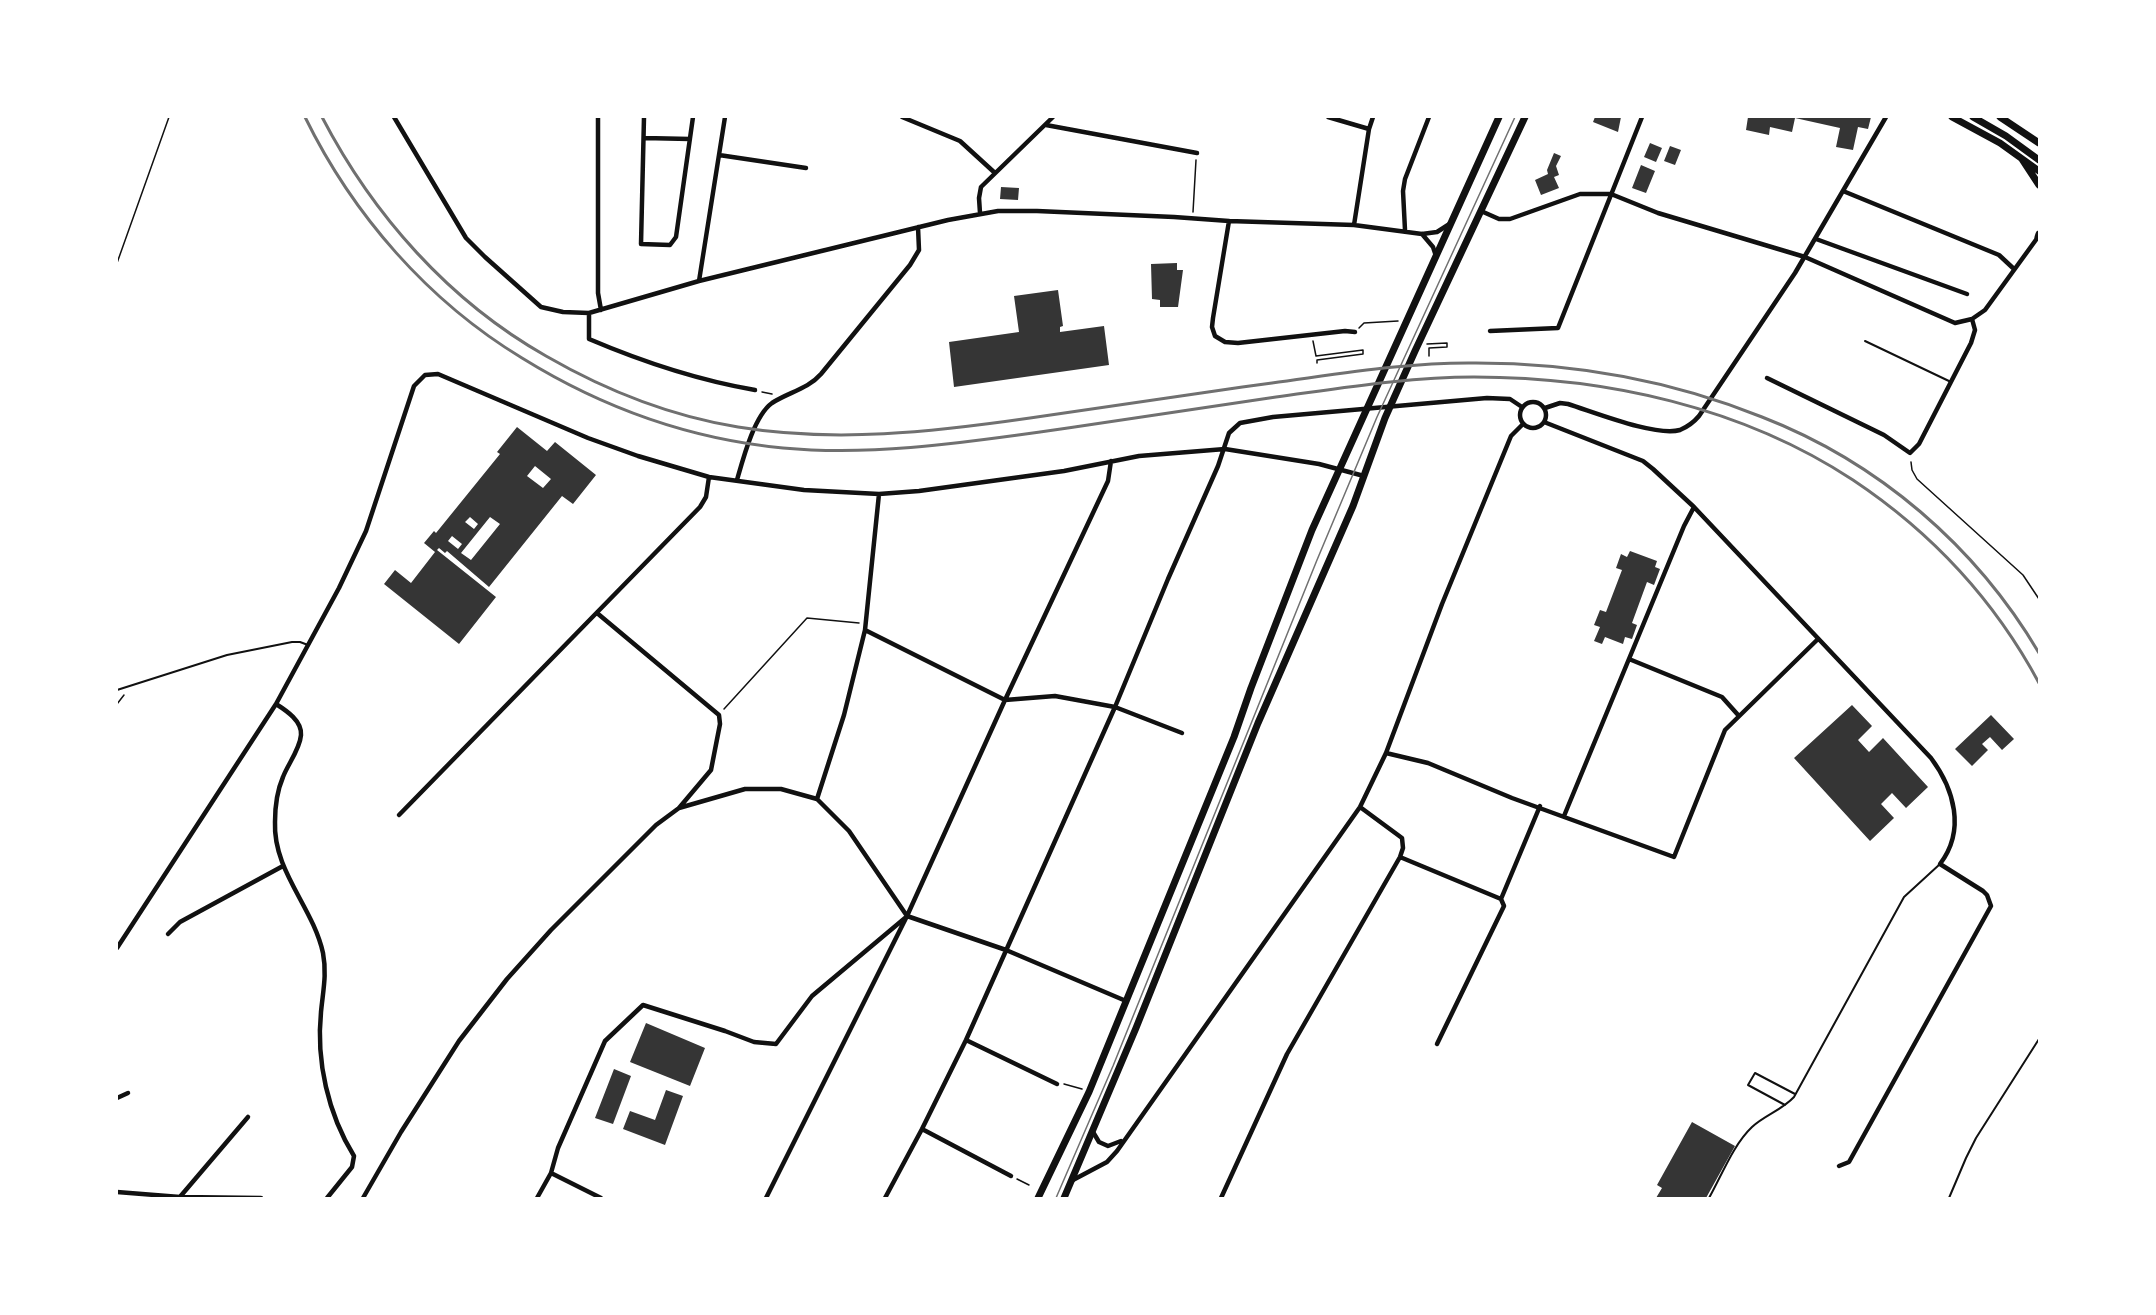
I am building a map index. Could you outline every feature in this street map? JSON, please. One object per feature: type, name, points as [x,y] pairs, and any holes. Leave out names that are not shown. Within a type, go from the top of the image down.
[{"type":"main road","points":[[1038,1198],[1089,1092],[1234,737],[1312,530],[1499,117]]},
{"type":"main road","points":[[1065,1198],[1257,723],[1338,541],[1385,418],[1414,351],[1525,117]]},
{"type":"main road","points":[[1952,117],[2000,143],[2039,171]]},
{"type":"main road","points":[[1972,117],[2006,136],[2039,160]]},
{"type":"main road","points":[[2000,117],[2039,143]]},
{"type":"main road","points":[[2021,157],[2039,185]]},
{"type":"street","points":[[394,117],[466,238],[542,307],[563,312],[589,313],[699,281],[980,213],[1037,211],[1354,225],[1422,234],[1437,232],[1451,223]]},
{"type":"street","points":[[598,117],[598,293],[600,310]]},
{"type":"street","points":[[644,117],[640,244],[670,245],[676,237],[693,117]]},
{"type":"street","points":[[699,281],[725,117]]},
{"type":"street","points":[[902,117],[960,141],[995,173]]},
{"type":"street","points":[[980,213],[981,187],[1053,117]]},
{"type":"street","points":[[1328,117],[1369,129]]},
{"type":"street","points":[[1354,225],[1369,129],[1373,117]]},
{"type":"street","points":[[1405,230],[1403,191],[1405,179],[1429,117]]},
{"type":"street","points":[[1490,332],[1558,328],[1642,117]]},
{"type":"street","points":[[1545,408],[1560,403],[1568,404],[1657,430],[1681,429],[1692,423],[1721,385],[1805,257],[1886,117]]},
{"type":"street","points":[[1046,124],[1197,153]]},
{"type":"street","points":[[644,138],[690,139]]},
{"type":"street","points":[[719,154],[806,168]]},
{"type":"street","points":[[1843,191],[1999,255],[2014,269]]},
{"type":"street","points":[[1481,211],[1499,219],[1510,219],[1580,194],[1611,194],[1658,213],[1805,257],[1955,323],[1972,320],[1985,310],[2039,236]]},
{"type":"street","points":[[1229,221],[1213,318],[1212,327],[1215,336],[1225,342],[1238,343],[1312,334],[1355,332]]},
{"type":"street","points":[[737,480],[744,455],[759,419],[771,404],[816,381],[910,265],[919,250],[918,228]]},
{"type":"street","points":[[1422,234],[1433,247],[1436,257]]},
{"type":"street","points":[[1816,239],[1967,294]]},
{"type":"street","points":[[589,313],[589,339],[665,370],[755,390]]},
{"type":"street","points":[[1767,378],[1884,435],[1910,453],[1919,444],[1971,343],[1975,330],[1972,320]]},
{"type":"street","points":[[117,948],[276,704],[339,588],[366,531],[414,386],[425,375],[438,374],[588,438],[638,456],[709,477],[804,490],[879,494],[970,485],[1182,451],[1225,449],[1319,464],[1364,476]]},
{"type":"street","points":[[885,1198],[966,1040],[1115,707],[1225,449],[1229,434],[1240,423],[1273,417],[1503,397],[1522,407]]},
{"type":"street","points":[[1535,401],[1545,408],[1546,417],[1539,427],[1532,428],[1522,423],[1520,417],[1522,407],[1527,402],[1535,401]]},
{"type":"street","points":[[1544,422],[1643,461],[1653,469],[1694,507],[1931,758],[1943,775],[1953,799],[1955,822],[1950,846],[1940,864],[1983,891],[1991,906],[1849,1162],[1839,1166]]},
{"type":"street","points":[[1073,1180],[1107,1162],[1360,807],[1386,753],[1442,604],[1511,436],[1522,423]]},
{"type":"street","points":[[766,1198],[907,916],[1108,480],[1111,461]]},
{"type":"street","points":[[399,815],[700,507],[706,496],[709,477]]},
{"type":"street","points":[[818,799],[844,715],[865,630],[879,494]]},
{"type":"street","points":[[1564,816],[1694,507]]},
{"type":"street","points":[[363,1198],[401,1132],[459,1041],[507,979],[596,884],[656,825],[679,808],[711,770],[720,724],[719,715],[597,613]]},
{"type":"street","points":[[865,630],[1005,700],[1055,696],[1115,707],[1182,733]]},
{"type":"street","points":[[1386,753],[1428,763],[1512,798],[1540,806],[1674,857],[1725,730],[1818,639]]},
{"type":"street","points":[[1629,658],[1722,697],[1739,716]]},
{"type":"street","points":[[276,704],[298,723],[301,735],[277,795],[274,824],[283,866],[317,932],[323,954],[326,977],[321,1013],[322,1073],[336,1121],[354,1156],[352,1167],[327,1198]]},
{"type":"street","points":[[679,808],[745,789],[781,789],[818,799],[849,831],[907,916],[1006,950],[1126,1001]]},
{"type":"street","points":[[1501,899],[1540,806]]},
{"type":"street","points":[[1221,1198],[1287,1054],[1400,857],[1403,848],[1402,838],[1360,807]]},
{"type":"street","points":[[1400,857],[1501,899],[1504,906],[1437,1044]]},
{"type":"street","points":[[168,934],[180,922],[283,866]]},
{"type":"street","points":[[537,1198],[551,1173],[558,1148],[604,1041],[643,1005],[754,1042],[776,1044],[812,996],[907,916]]},
{"type":"street","points":[[966,1040],[1057,1084]]},
{"type":"street","points":[[117,1098],[128,1093]]},
{"type":"street","points":[[180,1197],[248,1117]]},
{"type":"street","points":[[922,1129],[1011,1176]]},
{"type":"street","points":[[1093,1132],[1099,1142],[1108,1146],[1116,1144],[1125,1137]]},
{"type":"street","points":[[551,1173],[601,1198]]},
{"type":"street","points":[[117,1192],[180,1197],[261,1198]]},
{"type":"lane","points":[[1865,341],[1951,382]]},
{"type":"lane","points":[[117,690],[246,650],[292,642],[308,645]]},
{"type":"lane","points":[[1709,1198],[1745,1134],[1756,1123],[1785,1106],[1795,1094],[1904,897],[1940,864]]},
{"type":"lane","points":[[1949,1198],[1976,1138],[2039,1039]]},
{"type":"lane","points":[[1785,1106],[1748,1085],[1755,1073],[1795,1094]]},
{"type":"path","points":[[117,263],[169,117]]},
{"type":"path","points":[[1192,218],[1197,153]]},
{"type":"path","points":[[1355,332],[1364,323],[1407,321]]},
{"type":"path","points":[[1312,334],[1316,356],[1363,350],[1363,354],[1317,360],[1317,363]]},
{"type":"path","points":[[1427,344],[1447,343],[1447,347],[1429,348],[1430,356]]},
{"type":"path","points":[[755,390],[781,398]]},
{"type":"path","points":[[1910,453],[1911,470],[1917,480],[2023,575],[2039,599]]},
{"type":"path","points":[[719,715],[807,618],[866,623]]},
{"type":"path","points":[[117,704],[130,687]]},
{"type":"path","points":[[1057,1084],[1076,1086],[1089,1092]]},
{"type":"path","points":[[1011,1176],[1029,1185]]},
{"type":"building","points":[[1595,117],[1621,117],[1618,132],[1593,122]]},
{"type":"building","points":[[1748,117],[1871,117],[1868,129],[1858,127],[1853,150],[1836,147],[1840,128],[1795,118],[1792,132],[1770,127],[1769,135],[1746,130]]},
{"type":"building","points":[[1650,143],[1662,148],[1656,162],[1644,157]]},
{"type":"building","points":[[1670,146],[1681,150],[1675,165],[1664,161]]},
{"type":"building","points":[[1554,153],[1561,156],[1556,166],[1559,175],[1554,177],[1559,188],[1541,195],[1535,180],[1548,174],[1547,170]]},
{"type":"building","points":[[1641,165],[1655,171],[1646,193],[1632,188]]},
{"type":"building","points":[[1001,187],[1019,188],[1018,200],[1000,199]]},
{"type":"building","points":[[1177,263],[1177,270],[1183,270],[1178,307],[1160,307],[1160,300],[1152,299],[1151,264]]},
{"type":"building","points":[[1058,290],[1063,326],[1060,327],[1060,332],[1104,326],[1109,365],[954,387],[949,342],[1019,332],[1014,296]]},
{"type":"building","points":[[517,427],[547,451],[555,442],[596,475],[573,504],[562,496],[489,587],[447,551],[445,553],[439,548],[437,550],[496,597],[459,644],[384,584],[395,570],[411,583],[435,552],[424,543],[434,531],[436,533],[500,454],[497,452]],"holes":[[[535,466],[551,479],[543,488],[527,476]],[[470,517],[478,524],[474,529],[465,522]],[[490,517],[500,524],[471,560],[461,553]],[[452,536],[462,544],[458,549],[448,541]]]},
{"type":"building","points":[[1630,551],[1657,561],[1655,567],[1660,569],[1654,585],[1647,582],[1632,623],[1637,625],[1632,639],[1625,637],[1623,644],[1605,637],[1602,644],[1594,641],[1600,627],[1594,625],[1600,610],[1606,612],[1622,570],[1616,568],[1621,554],[1627,557]]},
{"type":"building","points":[[1852,705],[1872,726],[1858,740],[1869,752],[1883,738],[1928,787],[1906,808],[1892,793],[1881,804],[1894,818],[1870,841],[1794,758]]},
{"type":"building","points":[[1991,715],[2014,739],[2002,750],[1990,737],[1982,744],[1988,750],[1972,766],[1955,749]]},
{"type":"building","points":[[646,1023],[705,1048],[690,1086],[630,1062]]},
{"type":"building","points":[[614,1069],[631,1076],[613,1124],[595,1118]]},
{"type":"building","points":[[666,1090],[683,1096],[665,1145],[623,1129],[630,1111],[655,1120]]},
{"type":"building","points":[[1692,1122],[1735,1146],[1706,1198],[1656,1198],[1662,1188],[1657,1185]]},
{"type":"tram line","points":[[1056,1198],[1113,1066],[1377,417],[1515,117]]},
{"type":"railway","points":[[305,117],[324,153],[370,221],[396,253],[455,310],[488,335],[552,376],[615,406],[647,418],[748,444],[847,451],[912,448],[976,441],[1326,390],[1424,379],[1524,378],[1623,390],[1719,415],[1766,433],[1810,455],[1882,500],[1935,545],[1959,570],[2002,624],[2039,683]]},
{"type":"railway","points":[[322,117],[342,153],[390,221],[417,253],[477,309],[511,334],[568,368],[615,391],[663,409],[713,422],[774,432],[884,434],[994,423],[1348,372],[1424,364],[1476,363],[1550,366],[1622,376],[1692,393],[1762,417],[1805,436],[1884,483],[1954,543],[2014,614],[2039,653]]}]
